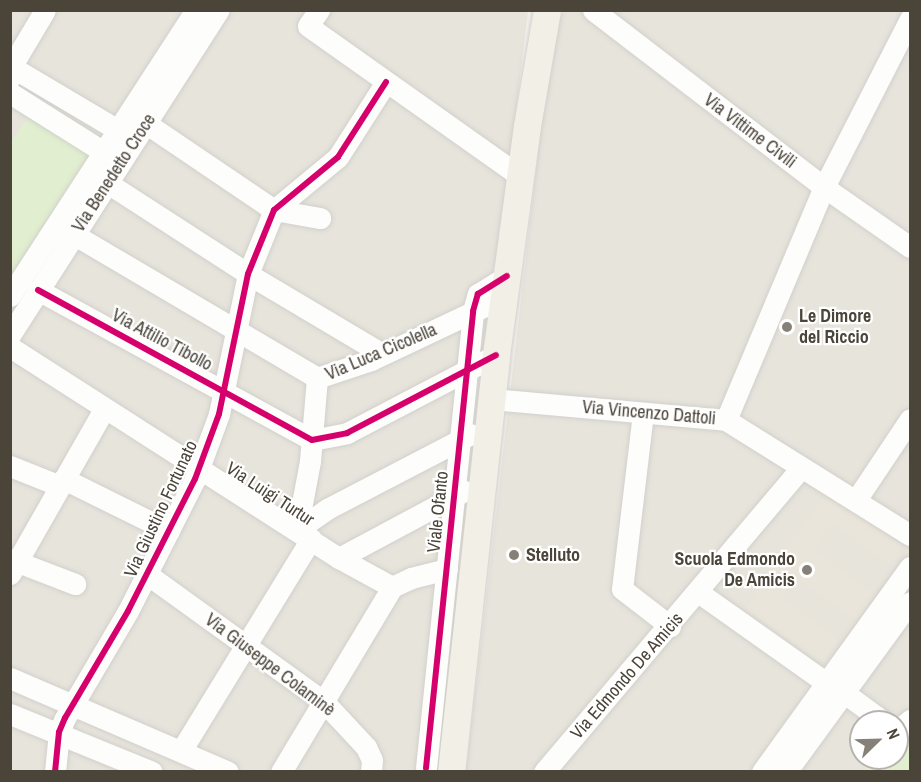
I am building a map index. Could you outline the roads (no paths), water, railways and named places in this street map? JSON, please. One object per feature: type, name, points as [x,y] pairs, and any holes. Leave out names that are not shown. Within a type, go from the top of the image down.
[{"type":"main road","name":"Viale Ofanto","points":[[438,770],[483,480],[496,355],[520,176],[547,10]]},
{"type":"street","points":[[10,78],[11,66],[45,10]]},
{"type":"street","name":"Via Benedetto Croce","points":[[10,296],[195,10]]},
{"type":"street","name":"Via Benedetto Croce","points":[[10,335],[106,182],[147,124],[219,10]]},
{"type":"street","points":[[319,10],[308,26],[520,176]]},
{"type":"street","name":"Via Vittime Civili","points":[[593,10],[824,187],[910,247]]},
{"type":"street","points":[[726,420],[824,187],[910,19]]},
{"type":"street","points":[[11,66],[118,130]]},
{"type":"street","points":[[274,210],[338,157],[386,82]]},
{"type":"street","points":[[10,93],[102,151]]},
{"type":"street","points":[[147,124],[274,210],[320,218]]},
{"type":"street","points":[[106,182],[248,274],[383,354]]},
{"type":"street","name":"Via Giustino Fortunato","points":[[55,771],[59,732],[73,703],[148,575],[200,466],[224,390],[248,274],[274,210]]},
{"type":"street","name":"Via Luca Cicolella","points":[[74,234],[317,378],[383,354],[473,311]]},
{"type":"street","name":"Viale Ofanto","points":[[438,770],[447,569],[473,311],[478,294],[506,286]]},
{"type":"street","name":"Via Attilio Tibollo","points":[[38,290],[312,440]]},
{"type":"street","name":"Via Luigi Turtur","points":[[10,347],[104,409],[200,466],[339,558],[392,587]]},
{"type":"street","points":[[312,440],[347,433],[496,355]]},
{"type":"street","points":[[182,751],[244,646],[304,534],[317,378]]},
{"type":"street","name":"Via Vincenzo Dattoli","points":[[491,399],[726,420],[910,535]]},
{"type":"street","points":[[75,584],[14,565],[104,409]]},
{"type":"street","points":[[644,413],[622,589],[670,626]]},
{"type":"street","points":[[856,500],[910,419]]},
{"type":"street","name":"Via Luigi Turtur","points":[[304,534],[460,438],[488,428]]},
{"type":"street","points":[[10,466],[62,483],[169,531]]},
{"type":"street","name":"Via Edmondo De Amicis","points":[[544,771],[670,626],[801,468]]},
{"type":"street","points":[[339,558],[483,480]]},
{"type":"street","points":[[786,771],[834,687],[910,567]]},
{"type":"street","points":[[281,771],[392,587],[411,578],[447,569]]},
{"type":"street","name":"Via Giuseppe Colaminè","points":[[148,575],[324,702],[366,747],[372,760],[371,771]]},
{"type":"street","points":[[698,592],[867,710]]},
{"type":"street","points":[[762,771],[910,602]]},
{"type":"street","points":[[10,678],[228,771]]},
{"type":"street","points":[[11,717],[59,732],[102,761],[152,771]]},
{"type":"place","name":"Le Dimore del Riccio","points":[[787,327]]},
{"type":"place","name":"Stelluto","points":[[514,555]]},
{"type":"place","name":"Scuola Edmondo De Amicis","points":[[807,570]]}]
